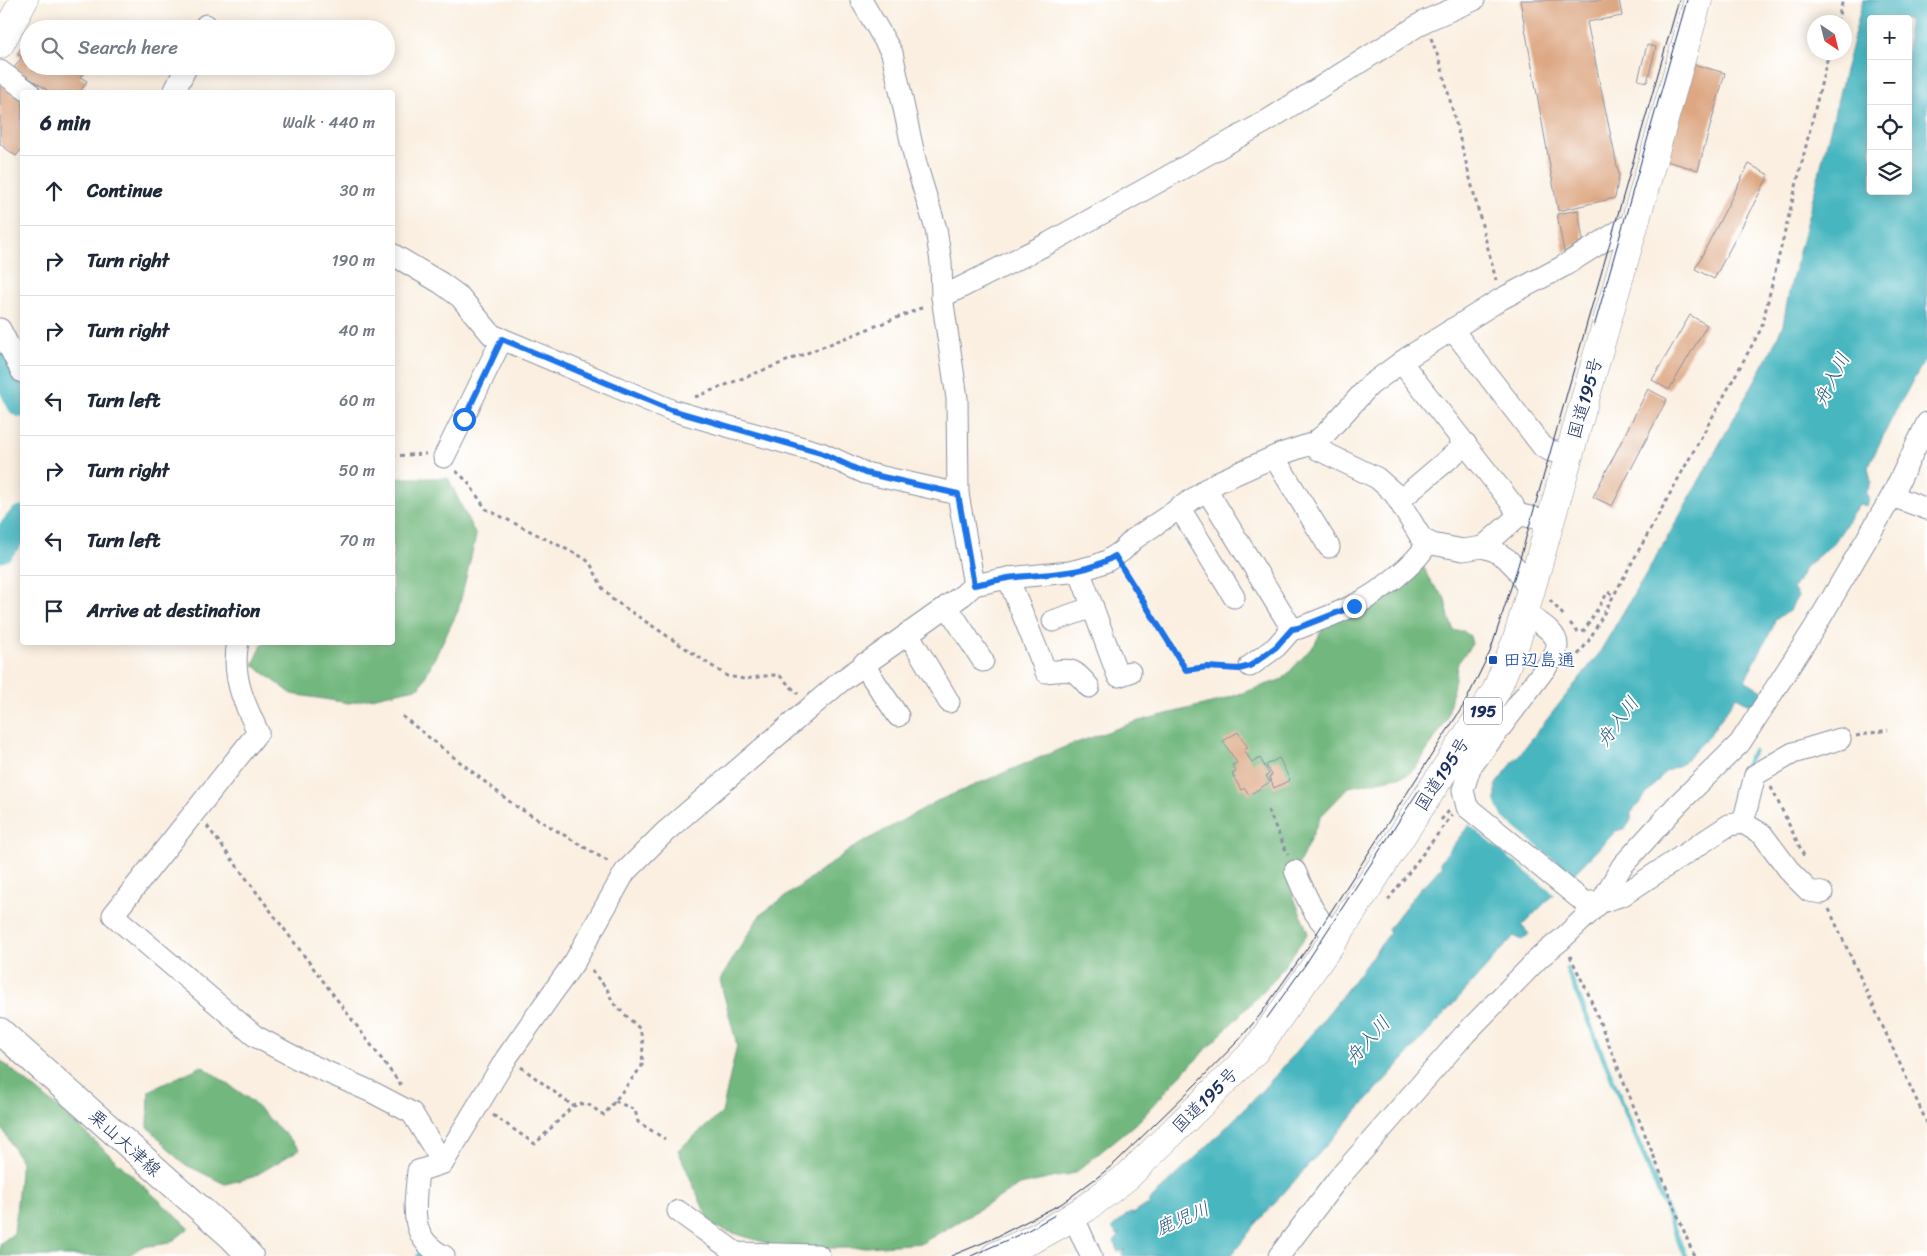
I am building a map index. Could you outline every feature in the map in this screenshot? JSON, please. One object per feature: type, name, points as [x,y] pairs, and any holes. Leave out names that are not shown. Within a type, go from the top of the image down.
[{"type":"highway","points":[[0,44],[24,0]]},
{"type":"highway","name":"国道195号","points":[[995,1256],[1035,1238],[1074,1216],[1128,1176],[1255,1051],[1337,935],[1496,691],[1514,651],[1533,600],[1550,521],[1698,0]]},
{"type":"main road","name":"栗山大津線","points":[[0,1031],[250,1256]]},
{"type":"street","points":[[861,0],[892,53],[916,164],[936,228],[941,262],[942,297],[957,398],[958,494],[974,585]]},
{"type":"street","points":[[942,297],[1049,243],[1265,122],[1425,21],[1474,0]]},
{"type":"street","points":[[0,71],[26,90]]},
{"type":"street","points":[[175,90],[182,75]]},
{"type":"street","points":[[436,1254],[418,1232],[414,1217],[418,1171],[443,1163],[507,1057],[578,955],[625,872],[665,832],[811,706],[863,664],[974,585],[1008,578],[1080,570],[1094,566],[1115,556],[1134,539],[1206,489],[1274,457],[1314,443],[1326,433],[1370,385],[1401,362],[1501,299],[1562,267],[1635,221]]},
{"type":"street","points":[[395,256],[441,283],[460,297],[492,335],[674,411],[821,453],[865,473],[958,494]]},
{"type":"street","points":[[0,329],[20,368]]},
{"type":"street","points":[[1452,329],[1543,447],[1569,455]]},
{"type":"street","points":[[444,457],[502,339]]},
{"type":"street","points":[[1401,362],[1513,506],[1516,514],[1515,519],[1482,547]]},
{"type":"street","points":[[1279,1256],[1337,1180],[1464,1034],[1540,957],[1562,939],[1622,866],[1678,804],[1740,743],[1815,627],[1892,496],[1927,424]]},
{"type":"street","points":[[1314,443],[1317,449],[1377,478],[1394,493],[1422,539],[1463,550],[1482,547],[1495,551],[1507,559],[1517,569],[1556,639],[1557,648],[1553,658],[1470,768],[1464,790],[1467,807],[1592,902],[1623,895],[1730,825],[1743,823],[1762,834],[1792,874],[1809,891],[1822,893]]},
{"type":"street","points":[[1399,500],[1466,444]]},
{"type":"street","points":[[1892,496],[1927,451]]},
{"type":"street","points":[[1274,457],[1329,547]]},
{"type":"street","points":[[1206,489],[1292,629]]},
{"type":"street","points":[[1892,496],[1927,509]]},
{"type":"street","points":[[1179,508],[1234,597]]},
{"type":"street","points":[[1516,514],[1550,521]]},
{"type":"street","points":[[1250,666],[1276,647],[1292,629],[1354,606],[1399,575],[1425,548],[1428,542]]},
{"type":"street","points":[[1080,570],[1118,676],[1130,672]]},
{"type":"street","points":[[1008,578],[1046,672],[1072,670],[1078,673],[1089,687]]},
{"type":"street","points":[[947,606],[983,661]]},
{"type":"street","points":[[1053,621],[1093,607]]},
{"type":"street","points":[[908,633],[949,702]]},
{"type":"street","points":[[238,645],[236,674],[245,704],[258,732],[113,915],[255,1036],[300,1060],[374,1093],[412,1113],[443,1163]]},
{"type":"street","points":[[863,664],[898,716]]},
{"type":"street","points":[[1743,823],[1755,774],[1793,753],[1840,739]]},
{"type":"street","points":[[1295,871],[1322,924],[1337,935]]},
{"type":"street","points":[[678,1210],[736,1254],[818,1254],[818,1256]]},
{"type":"street","points":[[1074,1216],[1091,1256]]},
{"type":"path","points":[[1839,15],[1843,0]]},
{"type":"path","points":[[1425,21],[1441,65],[1501,299]]},
{"type":"path","points":[[1571,664],[1588,642],[1761,329],[1828,60]]},
{"type":"path","points":[[674,411],[678,404],[701,394],[936,303],[942,297]]},
{"type":"path","points":[[395,456],[421,453],[444,457],[467,481],[486,509],[584,558],[590,563],[603,589],[612,599],[626,609],[728,676],[744,679],[765,675],[780,676],[811,706]]},
{"type":"path","points":[[1115,556],[1186,670],[1207,667],[1232,669],[1250,666]]},
{"type":"path","points":[[1533,600],[1578,632],[1584,631],[1608,592],[1614,596]]},
{"type":"path","points":[[402,716],[514,805],[625,872]]},
{"type":"path","points":[[1840,739],[1888,730]]},
{"type":"path","points":[[1770,786],[1804,857]]},
{"type":"path","points":[[1268,810],[1295,871]]},
{"type":"path","points":[[195,811],[408,1095],[412,1113]]},
{"type":"path","points":[[1822,893],[1927,1123]]},
{"type":"path","points":[[1562,939],[1588,993],[1694,1256]]},
{"type":"path","points":[[478,1105],[535,1144],[572,1106],[586,1103],[604,1115],[642,1066],[643,1043],[640,1029],[613,1003],[607,989],[578,955]]},
{"type":"path","points":[[507,1057],[572,1106]]},
{"type":"path","points":[[616,1101],[634,1110],[638,1122],[665,1139]]},
{"type":"green space","points":[[395,478],[448,478],[476,536],[458,611],[420,687],[349,703],[292,694],[253,665],[262,645],[395,645]]},
{"type":"green space","points":[[1420,564],[1424,567],[1429,580],[1445,598],[1454,631],[1463,631],[1470,636],[1472,644],[1458,663],[1447,719],[1417,766],[1408,775],[1349,787],[1321,816],[1289,885],[1308,933],[1273,981],[1175,1081],[1141,1119],[1075,1173],[1020,1185],[922,1243],[853,1248],[782,1248],[711,1226],[678,1150],[722,1113],[737,1045],[720,980],[760,915],[851,849],[937,801],[1065,747],[1135,722],[1219,701],[1283,679],[1315,644],[1325,623]]},
{"type":"green space","points":[[0,1060],[63,1112],[189,1228],[170,1243],[141,1247],[128,1256],[0,1256],[0,1244],[14,1233],[21,1162],[0,1124]]},
{"type":"green space","points":[[202,1066],[248,1098],[300,1149],[253,1177],[225,1184],[182,1163],[148,1127],[149,1091]]},
{"type":"water","points":[[1863,0],[1927,0],[1927,356],[1894,414],[1868,467],[1871,482],[1866,494],[1870,498],[1867,506],[1859,504],[1834,543],[1806,566],[1793,589],[1798,596],[1789,611],[1775,619],[1773,627],[1745,680],[1764,692],[1754,706],[1736,697],[1708,737],[1682,764],[1665,772],[1631,813],[1631,820],[1626,828],[1616,831],[1522,926],[1529,934],[1522,940],[1514,936],[1254,1226],[1231,1256],[1123,1256],[1122,1254],[1125,1250],[1119,1252],[1114,1241],[1121,1235],[1117,1235],[1112,1228],[1130,1212],[1133,1214],[1145,1206],[1150,1206],[1149,1201],[1234,1120],[1294,1055],[1333,1008],[1390,933],[1388,929],[1421,887],[1442,866],[1440,862],[1469,825],[1496,797],[1496,784],[1598,655],[1674,526],[1769,355],[1783,325],[1789,292],[1848,60],[1852,60],[1852,43]]},
{"type":"pier","points":[[1493,796],[1503,818],[1569,873],[1576,876],[1556,896],[1467,823]]},
{"type":"building","points":[[1520,0],[1619,0],[1622,16],[1587,22],[1619,175],[1615,198],[1558,211]]},
{"type":"building","points":[[1647,45],[1656,47],[1647,82],[1638,80]]},
{"type":"building","points":[[20,60],[20,72],[14,68]]},
{"type":"building","points":[[1693,64],[1725,73],[1698,170],[1666,161]]},
{"type":"building","points":[[24,75],[81,75],[80,77],[87,81],[81,90],[47,90]]},
{"type":"building","points":[[2,85],[20,99],[20,151],[16,156],[0,144],[0,87]]},
{"type":"building","points":[[1749,164],[1769,175],[1714,279],[1695,269]]},
{"type":"building","points":[[1578,210],[1583,240],[1564,252],[1557,214]]},
{"type":"building","points":[[1690,315],[1707,325],[1669,390],[1652,380]]},
{"type":"building","points":[[1648,389],[1667,399],[1612,506],[1593,497]]},
{"type":"building","points":[[1238,732],[1248,748],[1244,750],[1252,763],[1260,758],[1269,774],[1266,776],[1270,782],[1249,795],[1245,788],[1241,790],[1232,774],[1236,772],[1232,765],[1237,763],[1223,741]]},
{"type":"building","points":[[1279,758],[1290,780],[1274,788],[1269,777],[1272,775],[1266,765]]},
{"type":"waterway","points":[[0,358],[20,398]]},
{"type":"waterway","points":[[0,547],[20,523]]},
{"type":"waterway","points":[[1740,796],[1740,780],[1753,751]]},
{"type":"waterway","points":[[1567,969],[1685,1256]]},
{"type":"waterway","points":[[418,1256],[423,1251]]},
{"type":"tram line","points":[[951,1256],[992,1239],[1061,1204],[1099,1176],[1115,1163],[1239,1040],[1260,1015],[1308,947],[1465,703],[1490,652],[1517,569],[1679,0]]},
{"type":"tram line","points":[[1594,327],[1687,0]]},
{"type":"tram line","points":[[1267,1018],[1305,965],[1419,790]]},
{"type":"tram line","points":[[971,1256],[1025,1232],[1055,1215]]},
{"type":"place","name":"田辺島通","points":[[1493,660]]},
{"type":"route","points":[[464,419],[502,339],[671,410],[821,453],[865,473],[958,494],[974,585],[1008,578],[1070,572],[1094,566],[1115,556],[1186,670],[1207,667],[1226,670],[1250,666],[1276,647],[1292,629],[1354,606]]},
{"type":"water label","name":"舟入川","points":[[1831,379]]},
{"type":"water label","name":"舟入川","points":[[1617,721]]},
{"type":"water label","name":"舟入川","points":[[1367,1040]]},
{"type":"water label","name":"鹿児川","points":[[1182,1218]]}]
